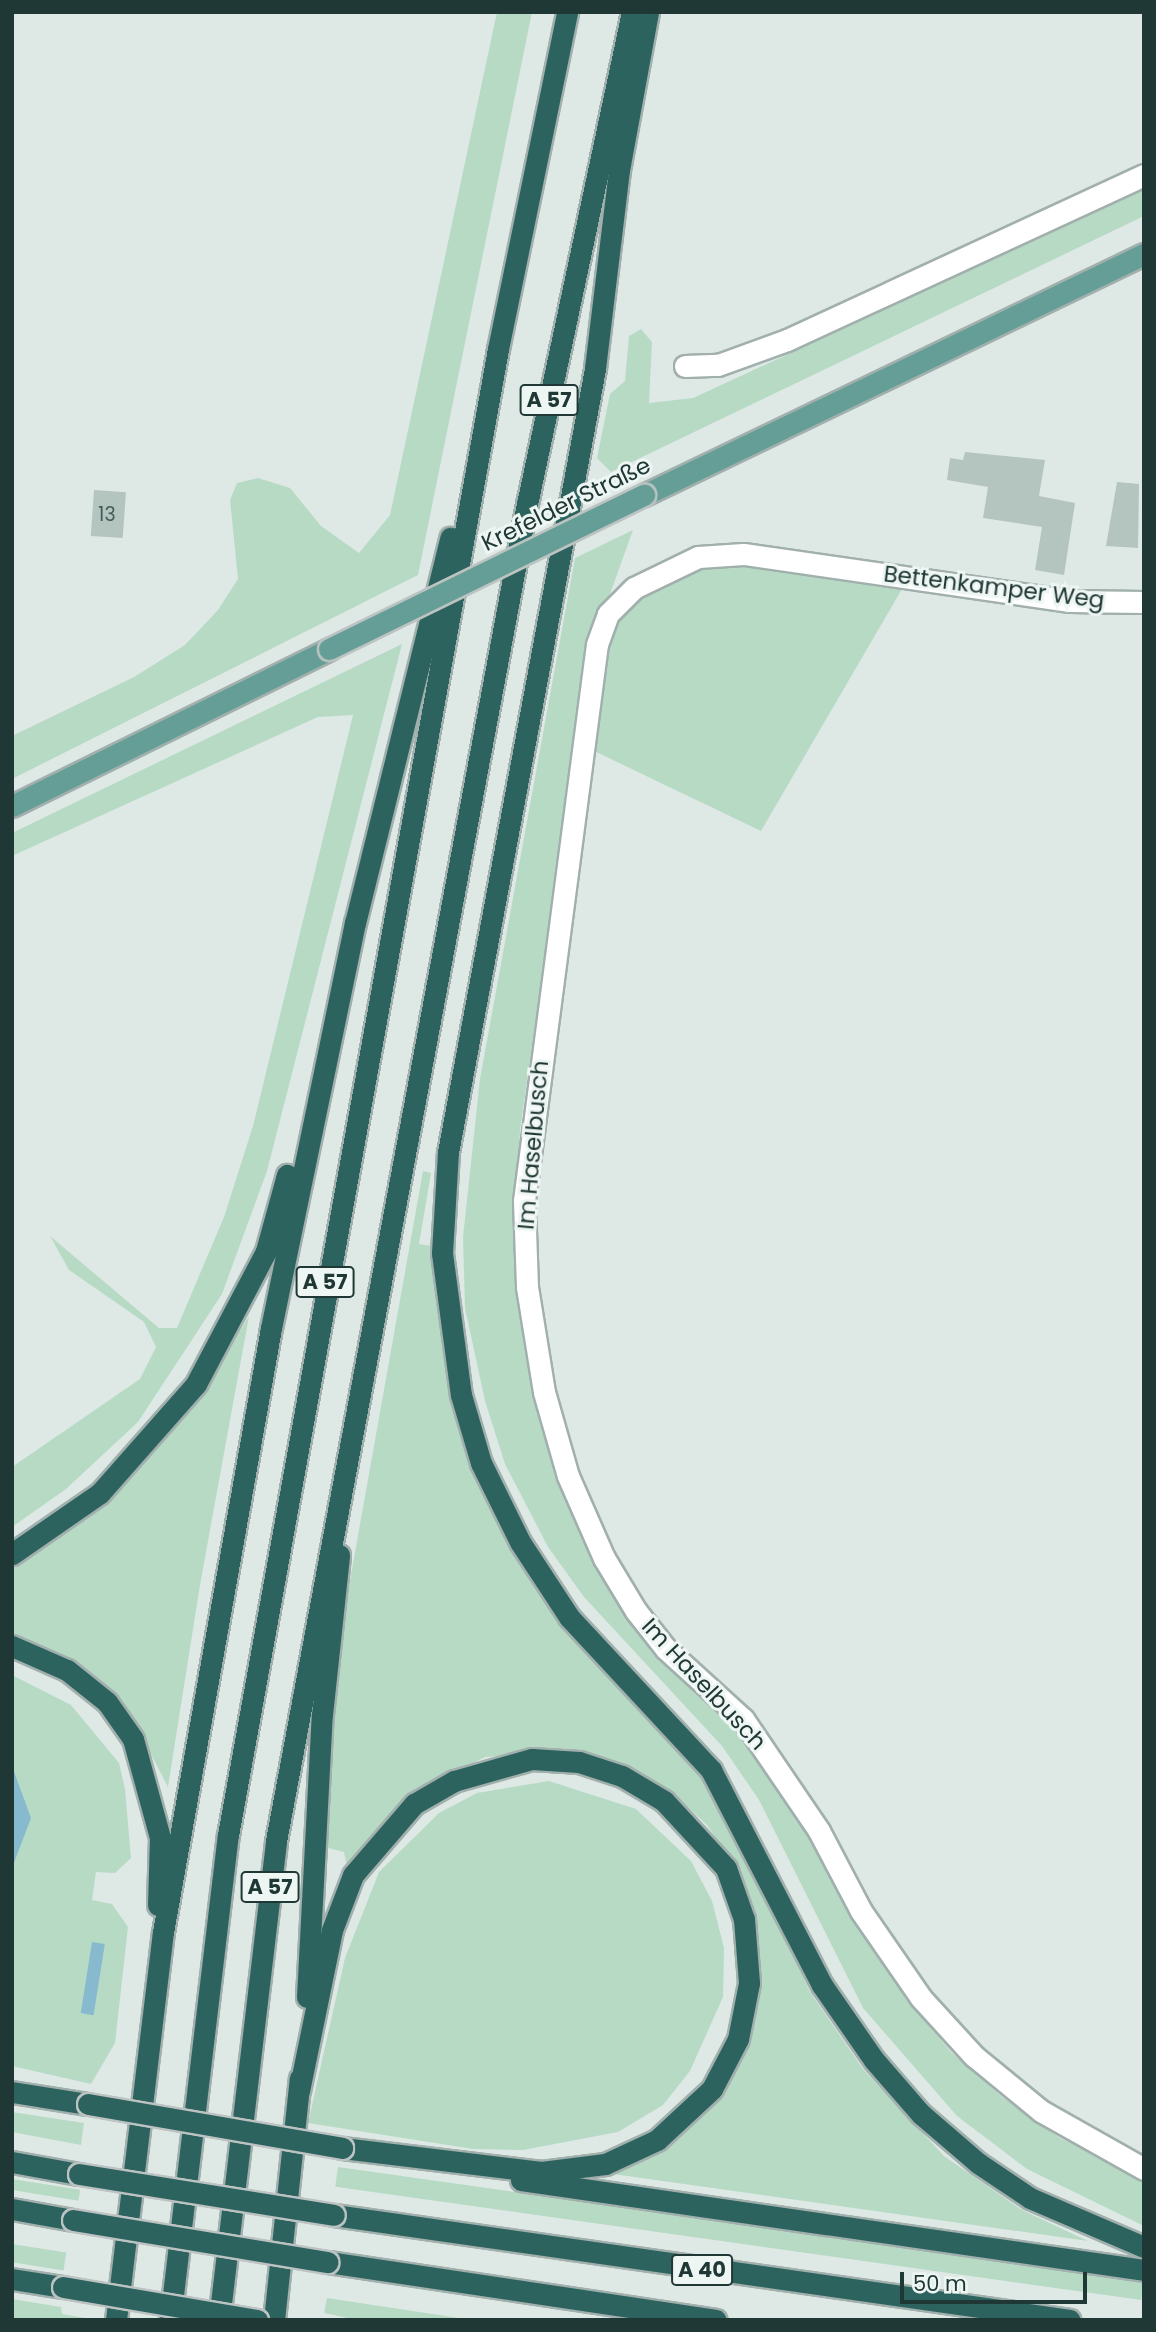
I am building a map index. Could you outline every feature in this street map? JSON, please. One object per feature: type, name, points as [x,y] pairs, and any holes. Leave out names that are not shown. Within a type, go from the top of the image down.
[{"type":"highway","name":"A 57","points":[[170,2320],[228,1835],[498,349],[567,12]]},
{"type":"highway","name":"A 57","points":[[219,2320],[276,1840],[345,1458],[527,504],[632,12]]},
{"type":"highway","points":[[648,12],[619,170],[595,369],[448,1152],[442,1254],[461,1395],[481,1463],[520,1542],[569,1617],[711,1770],[822,1985],[874,2060],[921,2114],[978,2163],[1030,2198],[1144,2247]]},
{"type":"highway","points":[[116,2320],[163,1932],[271,1328],[355,923],[498,349]]},
{"type":"highway","points":[[12,1554],[100,1493],[144,1449],[196,1384],[233,1321],[266,1251],[314,1050],[355,923]]},
{"type":"highway","points":[[274,2320],[299,2091],[345,1458]]},
{"type":"highway","points":[[12,1646],[87,1686],[133,1739],[160,1838],[163,1932]]},
{"type":"highway","points":[[12,2092],[405,2157],[541,2172],[605,2164],[657,2140],[712,2089],[738,2039],[749,1983],[744,1919],[726,1868],[664,1801],[622,1776],[579,1762],[533,1759],[485,1768],[414,1804],[353,1875],[332,1930],[299,2091]]},
{"type":"highway","points":[[405,2157],[596,2195],[1144,2270]]},
{"type":"highway","name":"A 40","points":[[12,2162],[334,2215],[1070,2320]]},
{"type":"highway","name":"A 40","points":[[12,2209],[328,2262],[716,2320]]},
{"type":"highway","points":[[12,2279],[257,2320]]},
{"type":"main road","name":"Krefelder Straße","points":[[12,806],[644,495],[1144,254]]},
{"type":"street","points":[[685,366],[718,365],[787,340],[1144,175]]},
{"type":"street","name":"Im Haselbusch","points":[[845,569],[743,554],[698,557],[643,582],[608,614],[597,644],[524,1201],[527,1287],[544,1392],[568,1476],[604,1558],[636,1611],[666,1649],[743,1719],[781,1769],[861,1911],[921,1998],[974,2056],[1041,2111],[1144,2169]]},
{"type":"street","name":"Bettenkamper Weg","points":[[845,569],[1070,601],[1144,602]]},
{"type":"green space","points":[[497,12],[532,12],[418,575],[12,779],[12,736],[134,677],[185,645],[218,610],[238,579],[230,500],[237,483],[258,478],[290,488],[321,526],[359,553],[390,515]]},
{"type":"green space","points":[[1144,190],[1144,216],[611,472],[597,458],[610,394],[625,381],[629,336],[641,329],[652,342],[649,403],[693,398]]},
{"type":"green space","points":[[633,530],[587,658],[520,1130],[515,1241],[521,1326],[543,1425],[587,1541],[769,1761],[905,1998],[951,2052],[1002,2097],[1060,2138],[1144,2178],[1144,2226],[1027,2169],[957,2116],[863,2008],[759,1800],[722,1746],[584,1597],[548,1547],[505,1464],[485,1401],[465,1308],[463,1237],[480,1079],[575,558]]},
{"type":"green space","points":[[742,561],[902,589],[761,831],[592,750],[607,646],[617,617],[637,595],[699,565]]},
{"type":"green space","points":[[402,644],[267,1171],[222,1294],[138,1422],[66,1489],[12,1527],[12,1467],[140,1379],[156,1347],[144,1322],[69,1270],[50,1236],[159,1328],[177,1328],[224,1217],[253,1126],[353,715],[318,717],[12,856],[12,833]]},
{"type":"green space","points":[[423,1171],[431,1173],[419,1244],[432,1246],[450,1398],[508,1547],[560,1624],[702,1778],[734,1826],[810,1992],[863,2069],[944,2156],[1022,2210],[1088,2241],[613,2174],[674,2140],[715,2098],[755,1994],[756,1935],[741,1874],[707,1825],[669,1790],[627,1766],[581,1751],[485,1757],[405,1798],[347,1867],[344,1852],[328,1848],[330,1715],[339,1642]]},
{"type":"green space","points":[[249,1316],[200,1585],[168,1787],[126,1706],[75,1663],[12,1637],[12,1565],[109,1497],[154,1453],[206,1387]]},
{"type":"green space","points":[[12,1675],[71,1705],[119,1763],[125,1789],[131,1858],[115,1873],[96,1872],[92,1900],[112,1904],[128,1927],[115,2043],[91,2084],[12,2066]]},
{"type":"green space","points":[[549,1781],[636,1809],[691,1861],[712,1901],[724,1948],[723,1997],[690,2071],[663,2105],[618,2132],[523,2150],[473,2149],[308,2123],[345,1958],[379,1872],[439,1813],[477,1793]]},
{"type":"green space","points":[[12,2112],[84,2123],[81,2145],[12,2132]]},
{"type":"green space","points":[[338,2167],[1144,2280],[1141,2300],[335,2187]]},
{"type":"green space","points":[[12,2179],[80,2190],[78,2201],[12,2190]]},
{"type":"green space","points":[[12,2244],[66,2253],[64,2270],[12,2262]]},
{"type":"green space","points":[[327,2298],[472,2320],[357,2320],[324,2313]]},
{"type":"green space","points":[[12,2299],[61,2307],[62,2314],[96,2320],[12,2320]]},
{"type":"water","points":[[12,1766],[31,1818],[12,1868]]},
{"type":"water","points":[[92,1942],[105,1944],[94,2015],[81,2013]]},
{"type":"building","points":[[965,452],[1045,460],[1039,496],[1075,503],[1064,575],[1035,570],[1042,527],[983,518],[988,487],[947,480],[950,458],[963,460]]},
{"type":"building","points":[[1117,482],[1139,484],[1138,548],[1106,546]]},
{"type":"building","points":[[94,490],[126,492],[123,538],[91,536]]}]
